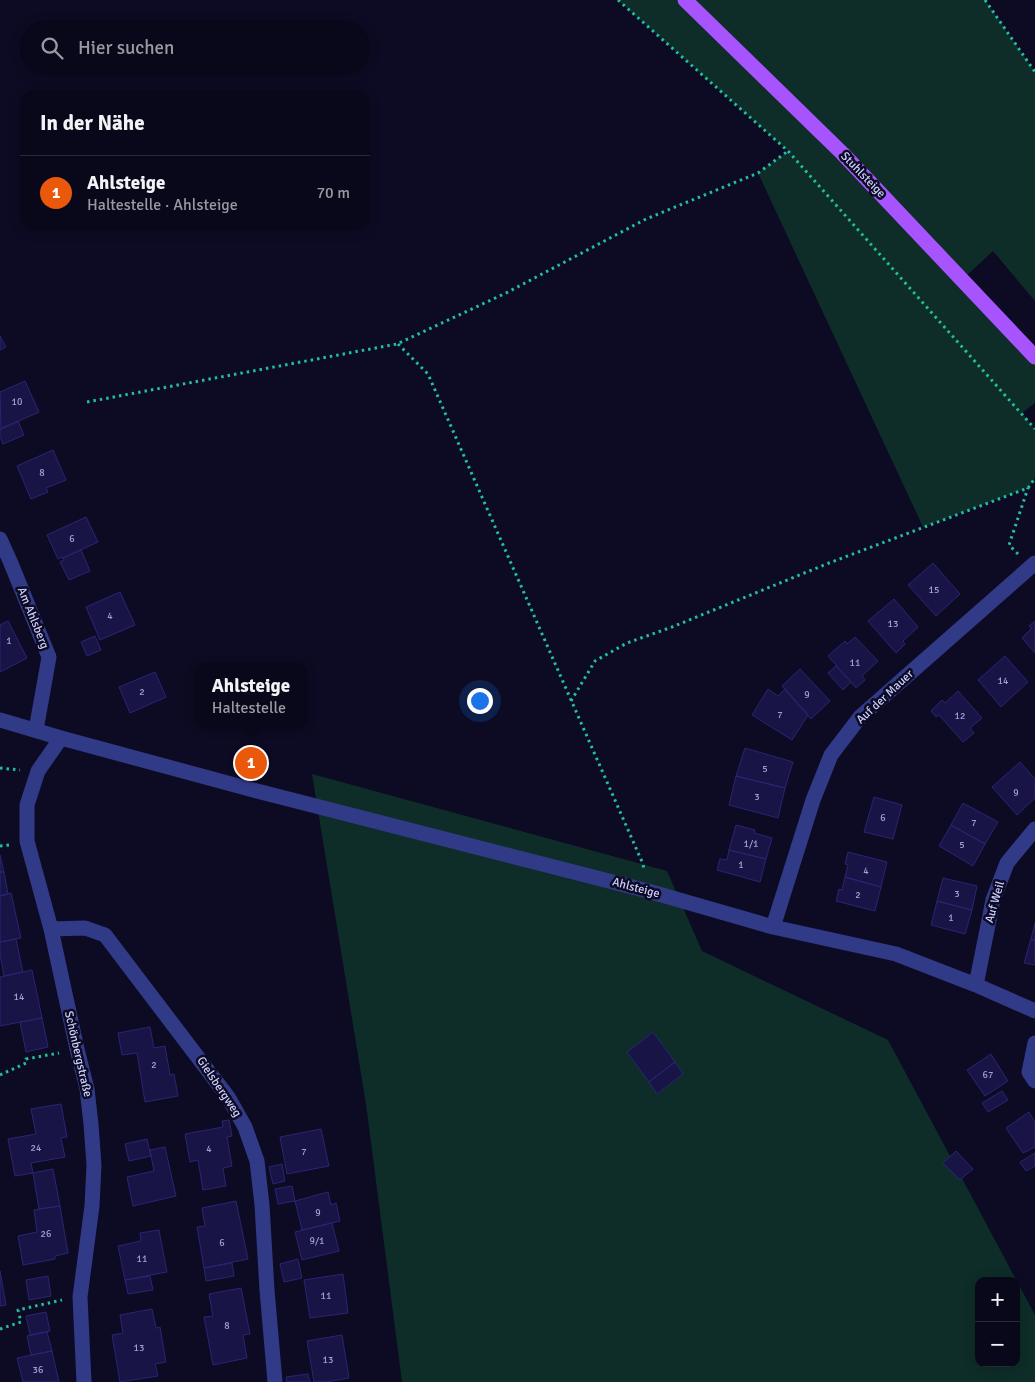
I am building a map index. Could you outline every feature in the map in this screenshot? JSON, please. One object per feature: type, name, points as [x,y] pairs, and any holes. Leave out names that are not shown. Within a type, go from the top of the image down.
[{"type":"main road","name":"Stuhlsteige","points":[[685,0],[850,161],[1035,357]]},
{"type":"street","name":"Am Ahlsberg","points":[[0,538],[49,657],[36,730]]},
{"type":"street","name":"Auf der Mauer","points":[[773,927],[813,800],[831,755],[860,717],[1035,563]]},
{"type":"street","name":"Ahlsteige","points":[[0,720],[266,793],[648,891],[773,927],[896,954],[976,985],[1035,1011]]},
{"type":"street","name":"Schönbergstraße","points":[[61,738],[38,771],[27,804],[27,841],[51,930],[77,1049],[88,1089],[94,1165],[92,1206],[80,1297],[84,1382]]},
{"type":"street","name":"Auf Weil","points":[[976,985],[993,900],[1007,863],[1035,829]]},
{"type":"street","name":"Gielsbergweg","points":[[51,930],[85,928],[105,934],[228,1097],[245,1127],[257,1161],[275,1382]]},
{"type":"street","points":[[1035,1043],[1029,1072],[1035,1081]]},
{"type":"path","points":[[618,0],[788,151],[1035,429]]},
{"type":"path","points":[[985,0],[1035,72]]},
{"type":"path","points":[[87,402],[397,344],[508,292],[646,219],[758,173],[788,151]]},
{"type":"path","points":[[397,344],[428,374],[643,864],[648,891]]},
{"type":"path","points":[[1009,545],[1028,488],[1035,478]]},
{"type":"path","points":[[571,701],[595,661],[627,643],[672,628],[829,563],[1028,488]]},
{"type":"path","points":[[0,1075],[26,1063],[26,1060],[77,1049]]},
{"type":"path","points":[[0,1329],[21,1322],[18,1310],[80,1297]]},
{"type":"green space","points":[[618,0],[985,0],[1035,72],[1035,301],[993,251],[963,279],[1035,357],[1035,403],[1022,413],[1035,429],[1035,478],[1028,488],[923,527],[758,173],[788,151]]},
{"type":"green space","points":[[312,774],[667,871],[702,951],[888,1040],[1015,1277],[975,1277],[975,1367],[1020,1367],[1020,1287],[1035,1315],[1035,1382],[402,1382],[366,1104]]},
{"type":"building","points":[[0,336],[6,347],[0,350]]},
{"type":"building","points":[[25,381],[39,412],[1,429],[0,392]]},
{"type":"building","points":[[18,421],[24,435],[3,444],[0,429]]},
{"type":"building","points":[[53,450],[66,480],[46,488],[48,492],[31,499],[17,466]]},
{"type":"building","points":[[86,517],[98,542],[58,559],[47,535]]},
{"type":"building","points":[[81,550],[90,571],[69,580],[60,562],[64,560],[63,558]]},
{"type":"building","points":[[933,563],[960,594],[936,616],[908,585]]},
{"type":"building","points":[[120,592],[135,625],[100,640],[86,607]]},
{"type":"building","points":[[894,599],[918,627],[903,641],[905,644],[896,653],[868,621]]},
{"type":"building","points":[[8,621],[27,658],[0,672],[0,625]]},
{"type":"building","points":[[1035,621],[1035,653],[1022,638],[1032,628],[1029,626]]},
{"type":"building","points":[[95,636],[101,650],[87,656],[81,642]]},
{"type":"building","points":[[855,637],[878,661],[862,676],[865,680],[856,688],[828,656],[845,641],[847,644]]},
{"type":"building","points":[[1005,656],[1028,682],[1001,707],[978,680]]},
{"type":"building","points":[[836,666],[851,682],[843,690],[828,673]]},
{"type":"building","points":[[800,669],[830,701],[811,719],[782,686]]},
{"type":"building","points":[[155,672],[166,697],[130,713],[119,687]]},
{"type":"building","points":[[768,689],[778,696],[785,689],[808,715],[792,740],[752,715]]},
{"type":"building","points":[[958,691],[982,718],[970,728],[974,733],[963,742],[939,715],[936,717],[931,711],[942,700],[945,703]]},
{"type":"building","points":[[745,748],[793,762],[785,788],[736,776]]},
{"type":"building","points":[[1020,762],[1035,779],[1035,798],[1017,815],[992,787]]},
{"type":"building","points":[[736,776],[785,788],[778,818],[729,805]]},
{"type":"building","points":[[874,797],[902,805],[893,839],[864,832]]},
{"type":"building","points":[[963,803],[998,822],[985,844],[951,825]]},
{"type":"building","points":[[736,825],[755,830],[754,833],[772,838],[766,859],[729,850]]},
{"type":"building","points":[[951,825],[985,844],[973,866],[939,846]]},
{"type":"building","points":[[729,850],[766,859],[760,882],[717,870],[720,859],[727,860]]},
{"type":"building","points":[[848,852],[887,862],[881,887],[845,877],[848,865],[845,864]]},
{"type":"building","points":[[0,855],[4,872],[0,872]]},
{"type":"building","points":[[0,872],[4,872],[8,894],[0,896]]},
{"type":"building","points":[[845,877],[881,887],[875,911],[836,901],[839,889],[842,890]]},
{"type":"building","points":[[943,878],[977,886],[972,910],[937,901]]},
{"type":"building","points":[[11,893],[21,938],[0,942],[0,896]]},
{"type":"building","points":[[937,901],[972,910],[965,934],[931,925]]},
{"type":"building","points":[[1035,923],[1035,941],[1031,939]]},
{"type":"building","points":[[16,939],[23,972],[4,976],[0,942]]},
{"type":"building","points":[[1031,939],[1035,941],[1035,965],[1024,963]]},
{"type":"building","points":[[32,970],[42,1018],[0,1026],[0,977]]},
{"type":"building","points":[[42,1018],[48,1047],[26,1052],[20,1022]]},
{"type":"building","points":[[150,1027],[154,1048],[165,1046],[170,1075],[174,1074],[178,1096],[145,1102],[137,1053],[122,1055],[118,1033]]},
{"type":"building","points":[[653,1032],[675,1062],[649,1082],[627,1052]]},
{"type":"building","points":[[991,1054],[1008,1081],[985,1096],[967,1070]]},
{"type":"building","points":[[675,1062],[683,1074],[657,1094],[649,1082]]},
{"type":"building","points":[[1002,1091],[1008,1100],[988,1112],[982,1103]]},
{"type":"building","points":[[61,1104],[67,1137],[61,1138],[65,1157],[31,1163],[33,1173],[15,1176],[8,1139],[36,1134],[31,1109]]},
{"type":"building","points":[[1029,1112],[1035,1122],[1035,1147],[1023,1153],[1006,1128]]},
{"type":"building","points":[[229,1120],[232,1136],[227,1137],[232,1166],[223,1168],[226,1186],[203,1190],[198,1160],[190,1162],[185,1134],[223,1127],[222,1121]]},
{"type":"building","points":[[321,1129],[329,1166],[287,1174],[280,1137]]},
{"type":"building","points":[[147,1139],[151,1156],[129,1161],[125,1144]]},
{"type":"building","points":[[165,1147],[176,1196],[133,1206],[127,1177],[154,1171],[150,1150]]},
{"type":"building","points":[[956,1151],[973,1169],[960,1180],[943,1163]]},
{"type":"building","points":[[1035,1153],[1035,1166],[1026,1171],[1020,1162]]},
{"type":"building","points":[[282,1164],[285,1181],[273,1184],[269,1167]]},
{"type":"building","points":[[53,1169],[60,1206],[39,1209],[33,1173]]},
{"type":"building","points":[[292,1186],[295,1201],[278,1204],[275,1189]]},
{"type":"building","points":[[328,1192],[331,1205],[336,1203],[340,1221],[302,1230],[295,1201]]},
{"type":"building","points":[[236,1201],[248,1259],[204,1268],[197,1227],[205,1226],[202,1208]]},
{"type":"building","points":[[60,1206],[68,1253],[55,1256],[55,1259],[23,1265],[18,1236],[37,1232],[34,1210]]},
{"type":"building","points":[[332,1223],[339,1251],[302,1260],[295,1232]]},
{"type":"building","points":[[159,1230],[167,1272],[125,1280],[118,1246],[141,1241],[140,1233]]},
{"type":"building","points":[[298,1259],[302,1278],[284,1282],[280,1264]]},
{"type":"building","points":[[232,1263],[234,1276],[206,1281],[204,1268]]},
{"type":"building","points":[[0,1271],[6,1305],[0,1306]]},
{"type":"building","points":[[343,1274],[348,1313],[310,1318],[304,1280]]},
{"type":"building","points":[[48,1276],[51,1296],[29,1300],[26,1280]]},
{"type":"building","points":[[150,1276],[153,1290],[128,1294],[125,1280]]},
{"type":"building","points":[[241,1288],[250,1334],[243,1335],[247,1358],[213,1365],[204,1317],[213,1316],[209,1294]]},
{"type":"building","points":[[152,1309],[156,1328],[160,1327],[166,1362],[155,1364],[158,1376],[120,1382],[112,1335],[123,1333],[120,1315]]},
{"type":"building","points":[[46,1312],[50,1331],[30,1335],[26,1316]]},
{"type":"building","points":[[47,1332],[52,1351],[31,1355],[27,1336]]},
{"type":"building","points":[[342,1335],[349,1378],[314,1382],[307,1341]]},
{"type":"building","points":[[52,1351],[59,1382],[23,1382],[17,1358]]},
{"type":"building","points":[[308,1374],[310,1382],[287,1382],[286,1377]]},
{"type":"place","name":"Ahlsteige","points":[[251,763]]}]
